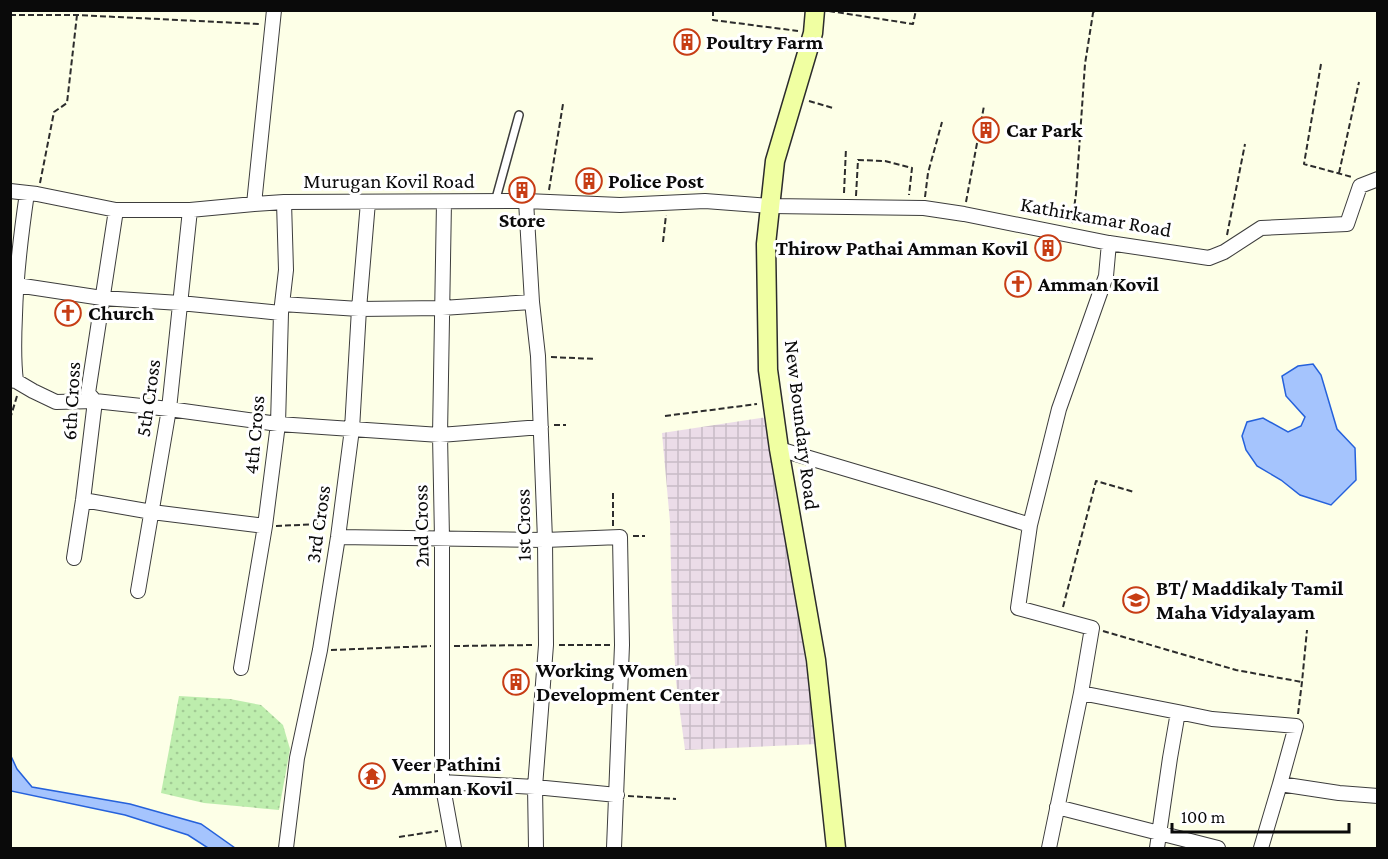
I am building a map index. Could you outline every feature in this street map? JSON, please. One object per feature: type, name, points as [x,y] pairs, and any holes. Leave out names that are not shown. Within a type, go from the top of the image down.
[{"type":"street","name":"New Boundary Road","points":[[815,10],[813,33],[775,161],[766,244],[768,370],[779,449],[816,660],[836,849]]},
{"type":"street","points":[[254,204],[273,17]]},
{"type":"street","name":"Kathirkamar Road","points":[[770,206],[924,208],[1109,243],[1209,258],[1224,252],[1261,228],[1347,224],[1360,186],[1373,180]]},
{"type":"street","name":"Murugan Kovil Road","points":[[10,191],[116,210],[190,210],[284,202],[526,201],[620,205],[705,201],[770,206]]},
{"type":"street","points":[[32,194],[21,235],[13,284],[13,358],[16,382],[56,402],[95,402],[169,409],[278,424],[440,435],[541,427]]},
{"type":"street","name":"1st Cross","points":[[526,201],[532,302],[538,356],[545,540],[546,645],[535,787],[536,849]]},
{"type":"street","name":"4th Cross","points":[[241,668],[265,526],[278,424],[281,308],[286,270],[284,202]]},
{"type":"street","name":"3rd Cross","points":[[286,849],[297,758],[320,650],[352,429],[368,202]]},
{"type":"street","name":"2nd Cross","points":[[444,202],[440,435],[442,782],[454,849]]},
{"type":"street","name":"6th Cross","points":[[74,558],[95,402],[88,393],[116,210]]},
{"type":"street","name":"5th Cross","points":[[138,591],[169,409],[190,210]]},
{"type":"street","points":[[1049,849],[1092,628],[1018,608],[1030,525],[1059,409],[1106,276],[1109,243]]},
{"type":"street","points":[[13,284],[102,298],[281,308],[442,308],[532,302]]},
{"type":"street","points":[[779,449],[1030,525]]},
{"type":"street","points":[[83,500],[152,512],[265,526]]},
{"type":"street","points":[[338,537],[545,540],[617,537],[622,645],[614,849]]},
{"type":"street","points":[[1081,693],[1212,719],[1296,726],[1261,849]]},
{"type":"street","points":[[1157,849],[1178,712]]},
{"type":"street","points":[[442,782],[535,787],[617,795]]},
{"type":"street","points":[[1280,784],[1377,796]]},
{"type":"street","points":[[1057,807],[1218,849]]},
{"type":"lane","points":[[495,202],[519,115]]},
{"type":"path","points":[[713,10],[713,20],[813,33]]},
{"type":"path","points":[[823,10],[913,24],[916,10]]},
{"type":"path","points":[[1070,234],[1076,194],[1085,64],[1095,10]]},
{"type":"path","points":[[10,15],[273,17]]},
{"type":"path","points":[[32,194],[54,112],[67,103],[77,15]]},
{"type":"path","points":[[1321,64],[1304,164],[1339,174],[1373,180]]},
{"type":"path","points":[[1339,174],[1359,82]]},
{"type":"path","points":[[794,96],[833,108]]},
{"type":"path","points":[[547,202],[563,104]]},
{"type":"path","points":[[964,214],[984,106]]},
{"type":"path","points":[[924,208],[928,173],[942,122]]},
{"type":"path","points":[[1224,252],[1245,144]]},
{"type":"path","points":[[846,148],[850,208]]},
{"type":"path","points":[[850,208],[858,160],[885,161],[912,168],[907,208]]},
{"type":"path","points":[[663,242],[668,203]]},
{"type":"path","points":[[538,356],[596,358]]},
{"type":"path","points":[[10,419],[16,382]]},
{"type":"path","points":[[664,416],[772,402]]},
{"type":"path","points":[[1061,619],[1096,481],[1134,492]]},
{"type":"path","points":[[613,493],[617,537]]},
{"type":"path","points":[[265,526],[319,524]]},
{"type":"path","points":[[1092,628],[1236,670],[1302,682]]},
{"type":"path","points":[[1296,726],[1307,630]]},
{"type":"path","points":[[320,650],[442,646],[622,645]]},
{"type":"path","points":[[617,795],[676,799]]},
{"type":"path","points":[[399,837],[451,829]]},
{"type":"shaded area","points":[[768,417],[818,744],[685,750],[676,682],[670,522],[662,433]]},
{"type":"green space","points":[[179,696],[230,699],[261,705],[283,725],[290,749],[279,810],[204,803],[161,793]]},
{"type":"water","points":[[1313,364],[1321,375],[1337,429],[1355,448],[1356,480],[1331,505],[1300,495],[1281,480],[1257,466],[1246,450],[1242,436],[1247,422],[1263,418],[1288,432],[1301,426],[1305,417],[1286,396],[1282,376],[1298,366]]},
{"type":"water","points":[[10,754],[17,769],[32,787],[130,804],[201,824],[235,848],[208,848],[188,835],[125,815],[11,791]]},
{"type":"place","name":"Poultry Farm","points":[[687,42]]},
{"type":"place","name":"Car Park","points":[[986,130]]},
{"type":"place","name":"Police Post","points":[[589,181]]},
{"type":"place","name":"Store","points":[[522,190]]},
{"type":"place","name":"Thirow Pathai Amman Kovil","points":[[1048,248]]},
{"type":"place","name":"Amman Kovil","points":[[1018,284]]},
{"type":"place","name":"Church","points":[[68,313]]},
{"type":"place","name":"BT/ Maddikaly Tamil Maha Vidyalayam","points":[[1136,600]]},
{"type":"place","name":"Working Women Development Center","points":[[516,682]]},
{"type":"place","name":"Veer Pathini Amman Kovil","points":[[372,776]]}]
